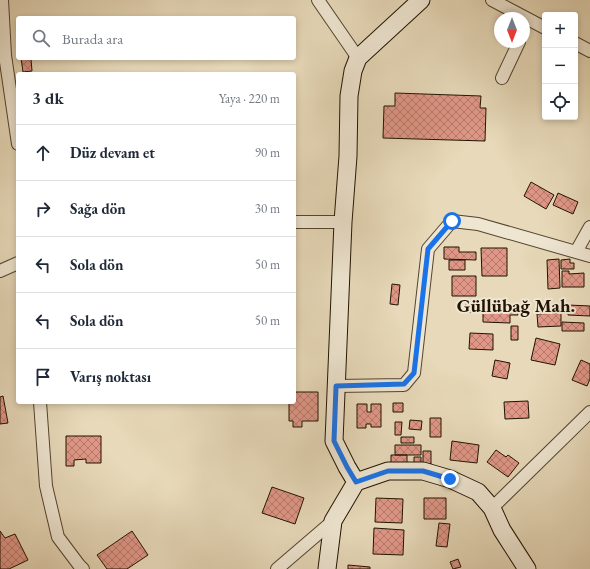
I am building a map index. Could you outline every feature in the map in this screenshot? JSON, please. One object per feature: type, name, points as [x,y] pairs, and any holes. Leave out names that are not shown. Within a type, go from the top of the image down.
[{"type":"street","points":[[2,0],[5,55],[16,130]]},
{"type":"street","points":[[318,0],[358,58]]},
{"type":"street","points":[[356,482],[334,441],[343,222],[348,156],[349,96],[353,71],[358,58],[421,0]]},
{"type":"street","points":[[492,0],[508,12]]},
{"type":"street","points":[[530,26],[542,28]]},
{"type":"street","points":[[578,45],[590,51]]},
{"type":"street","points":[[502,78],[516,48]]},
{"type":"street","points":[[336,386],[404,384],[414,373],[428,249],[452,221],[478,224],[590,256]]},
{"type":"street","points":[[296,222],[343,222]]},
{"type":"street","points":[[576,252],[590,227]]},
{"type":"street","points":[[0,271],[16,264]]},
{"type":"street","points":[[40,404],[46,486],[58,537],[78,565],[83,569]]},
{"type":"street","points":[[492,508],[590,412]]},
{"type":"street","points":[[277,569],[333,521],[356,482],[388,471],[423,471],[450,479],[478,492],[492,508],[502,530],[527,569]]},
{"type":"street","points":[[327,569],[333,521]]},
{"type":"building","points":[[21,60],[31,60],[32,71],[23,72]]},
{"type":"building","points":[[395,93],[481,96],[480,108],[486,108],[485,141],[383,138],[384,106],[395,106]]},
{"type":"building","points":[[531,182],[554,195],[546,209],[524,196]]},
{"type":"building","points":[[558,193],[578,202],[573,214],[553,205]]},
{"type":"building","points":[[444,247],[459,247],[459,252],[476,252],[476,260],[444,259]]},
{"type":"building","points":[[481,248],[507,248],[507,276],[482,276]]},
{"type":"building","points":[[559,259],[560,288],[548,289],[547,260]]},
{"type":"building","points":[[570,259],[570,263],[574,263],[574,269],[561,269],[561,260]]},
{"type":"building","points":[[449,260],[465,260],[465,270],[449,270]]},
{"type":"building","points":[[562,271],[569,271],[569,274],[584,273],[584,287],[562,287]]},
{"type":"building","points":[[452,276],[476,276],[476,296],[452,296]]},
{"type":"building","points":[[392,284],[400,285],[398,305],[390,304]]},
{"type":"building","points":[[466,304],[480,304],[479,312],[466,312]]},
{"type":"building","points":[[483,305],[518,305],[518,315],[510,315],[510,323],[483,322]]},
{"type":"building","points":[[568,305],[590,306],[590,316],[568,315]]},
{"type":"building","points":[[561,313],[561,326],[538,327],[537,314]]},
{"type":"building","points":[[562,322],[584,323],[584,331],[562,331]]},
{"type":"building","points":[[511,326],[518,326],[518,340],[511,340]]},
{"type":"building","points":[[470,333],[493,334],[493,350],[469,349]]},
{"type":"building","points":[[536,338],[560,344],[555,365],[531,360]]},
{"type":"building","points":[[495,360],[510,363],[507,379],[492,376]]},
{"type":"building","points":[[581,360],[590,364],[590,379],[587,386],[572,380]]},
{"type":"building","points":[[296,392],[318,392],[318,421],[302,421],[302,427],[293,427],[293,421],[289,421],[289,404],[296,404]]},
{"type":"building","points":[[3,396],[8,423],[0,424],[0,397]]},
{"type":"building","points":[[528,401],[529,418],[505,419],[504,402]]},
{"type":"building","points":[[393,403],[403,403],[403,412],[393,412]]},
{"type":"building","points":[[357,404],[367,404],[367,412],[371,412],[371,404],[381,404],[381,427],[371,427],[371,424],[366,424],[366,428],[357,428]]},
{"type":"building","points":[[430,418],[441,418],[441,437],[430,437]]},
{"type":"building","points":[[410,420],[422,421],[421,430],[409,429]]},
{"type":"building","points":[[395,422],[402,422],[401,435],[395,435]]},
{"type":"building","points":[[66,436],[101,436],[101,463],[86,463],[86,459],[74,460],[74,466],[66,466]]},
{"type":"building","points":[[401,437],[414,437],[414,443],[401,443]]},
{"type":"building","points":[[452,441],[479,445],[477,463],[450,460]]},
{"type":"building","points":[[395,445],[421,445],[421,455],[395,455]]},
{"type":"building","points":[[496,450],[506,457],[508,455],[519,463],[508,477],[487,462]]},
{"type":"building","points":[[423,451],[431,451],[431,464],[423,464]]},
{"type":"building","points":[[391,455],[407,455],[407,465],[391,465]]},
{"type":"building","points":[[414,457],[421,457],[421,464],[414,464]]},
{"type":"building","points":[[272,487],[304,498],[295,524],[262,513]]},
{"type":"building","points":[[376,498],[403,499],[402,523],[375,522]]},
{"type":"building","points":[[424,498],[446,498],[446,519],[424,519]]},
{"type":"building","points":[[439,523],[450,524],[447,547],[436,546]]},
{"type":"building","points":[[374,528],[404,530],[403,555],[373,554]]},
{"type":"building","points":[[0,531],[5,538],[15,534],[28,560],[9,569],[0,569]]},
{"type":"building","points":[[132,531],[148,555],[127,569],[107,569],[97,555]]},
{"type":"building","points":[[458,559],[461,567],[453,569],[450,562]]},
{"type":"building","points":[[348,565],[370,567],[370,569],[348,569]]},
{"type":"district","name":"Güllübağ Mah.","points":[[516,305]]},
{"type":"route","points":[[450,479],[423,471],[388,471],[356,482],[334,441],[336,386],[404,384],[414,373],[428,249],[452,221]]}]
